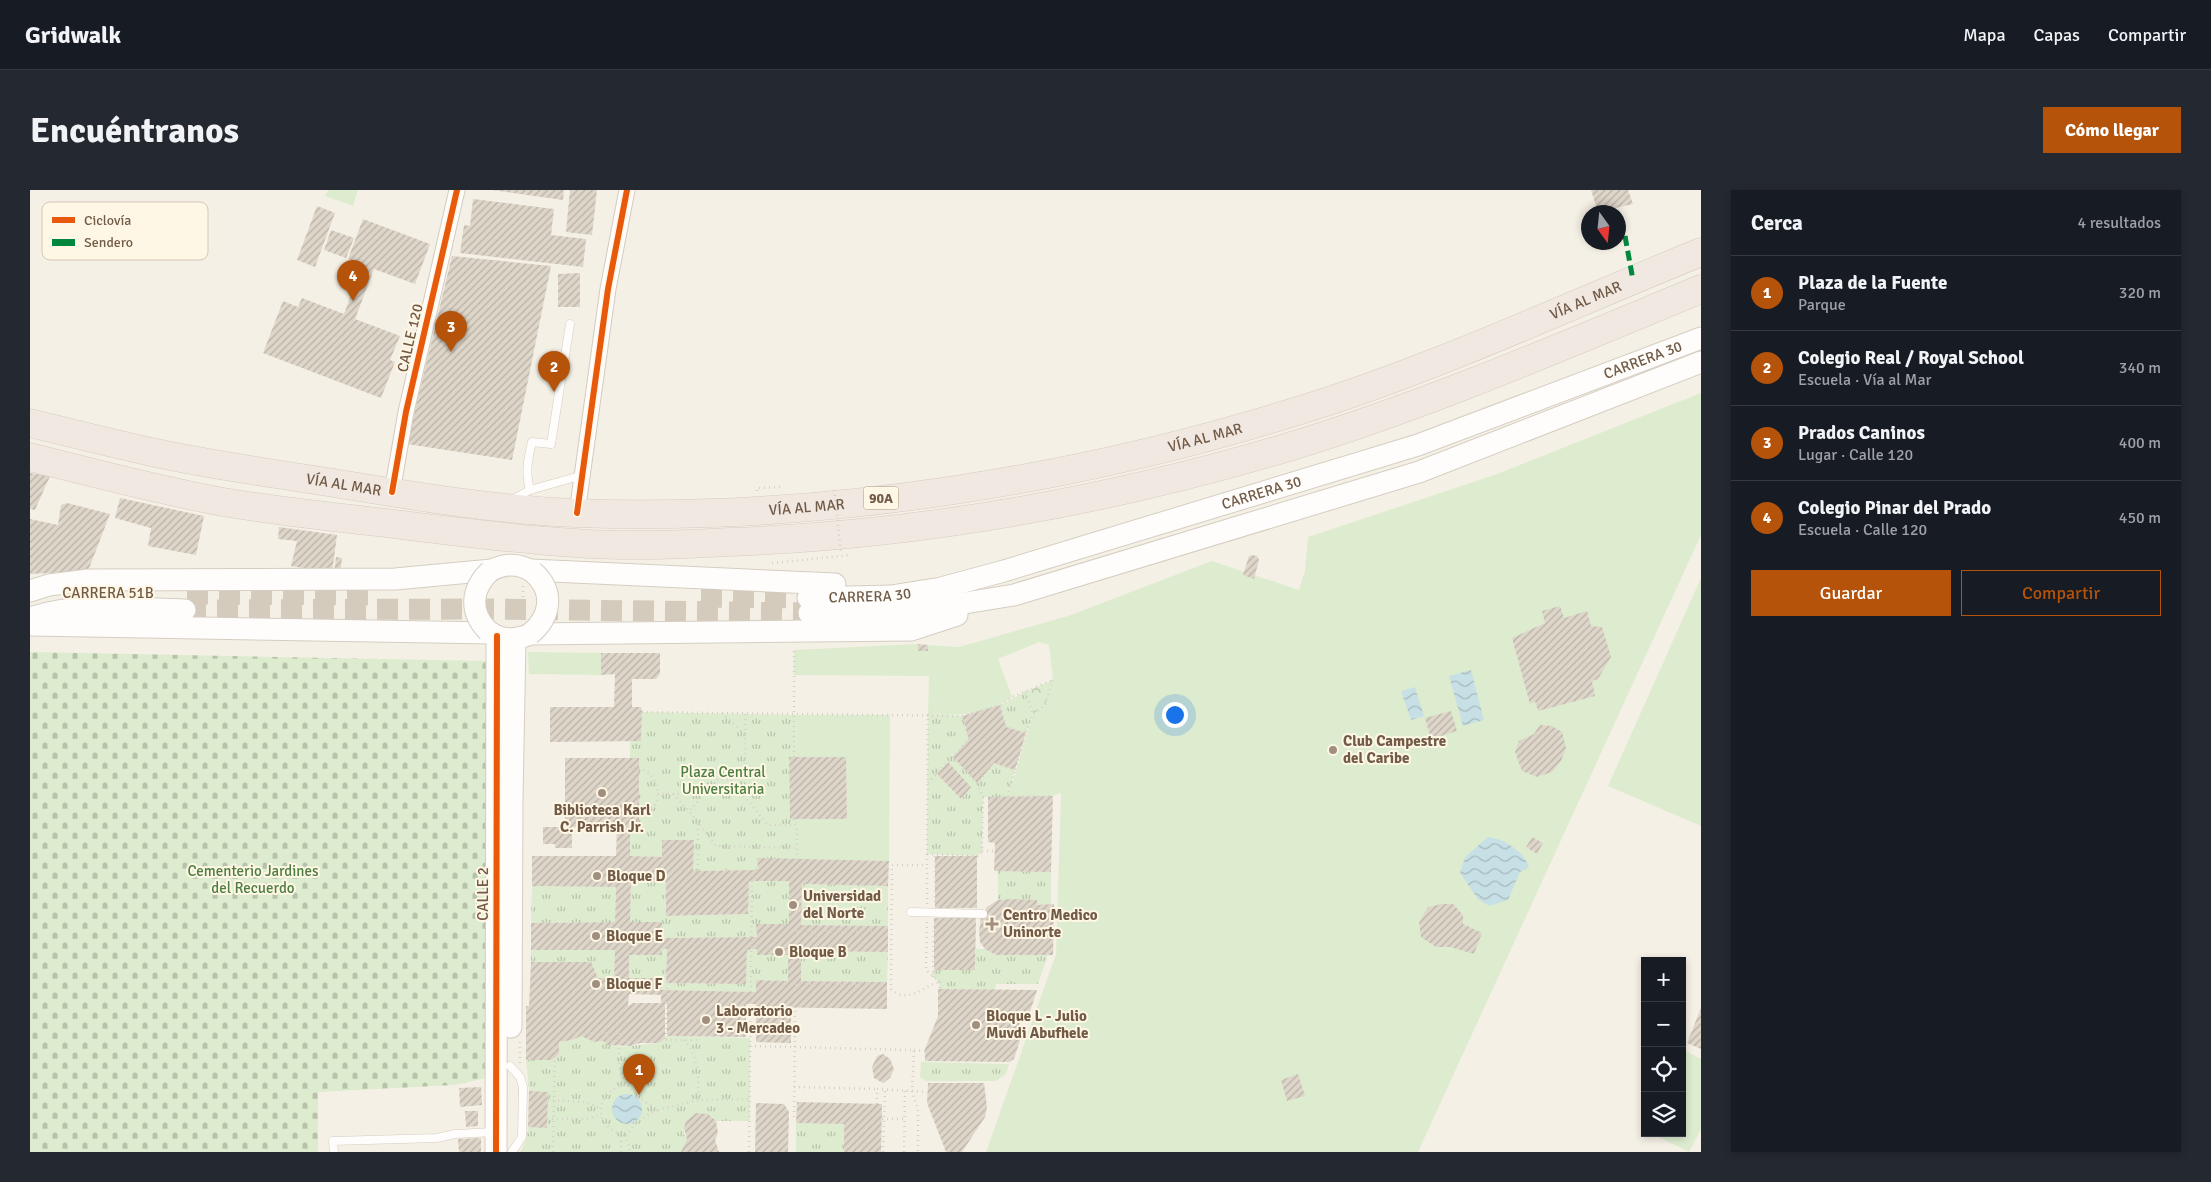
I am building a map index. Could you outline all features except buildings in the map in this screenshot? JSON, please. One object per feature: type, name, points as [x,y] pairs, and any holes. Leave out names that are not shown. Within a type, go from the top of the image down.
[{"type":"highway","name":"VÍA AL MAR","points":[[30,423],[158,453],[392,492],[499,507],[577,513],[793,510],[1018,481],[1175,446],[1329,401],[1409,373],[1701,252]]},
{"type":"highway","name":"VÍA AL MAR","points":[[30,457],[224,502],[456,532],[576,544],[673,545],[786,540],[861,533],[1013,512],[1090,497],[1162,481],[1282,449],[1428,400],[1701,289]]},
{"type":"main road","name":"CARRERA 30","points":[[1701,338],[1418,445],[1004,570],[942,588],[809,606],[903,612],[1014,595],[1420,472],[1701,362]]},
{"type":"main road","points":[[30,591],[49,585],[88,580],[395,579],[491,571],[512,565],[532,571],[811,584],[928,582],[1004,570]]},
{"type":"main road","points":[[491,571],[481,580],[476,590],[475,613],[504,635]]},
{"type":"main road","points":[[504,635],[545,618],[548,608],[545,587],[532,571]]},
{"type":"main road","name":"CARRERA 51B","points":[[30,598],[94,591],[186,602],[80,609],[52,612],[30,618]]},
{"type":"main road","points":[[30,625],[504,635],[911,630],[1014,595]]},
{"type":"main road","name":"CALLE 2","points":[[496,1142],[503,800],[504,635]]},
{"type":"main road","name":"CALLE 2","points":[[503,800],[511,1152]]},
{"type":"street","name":"CALLE 120","points":[[392,492],[406,412],[457,190]]},
{"type":"street","points":[[577,513],[608,289],[627,190]]},
{"type":"lane","points":[[530,490],[526,477],[532,442],[551,444],[570,324]]},
{"type":"lane","points":[[499,507],[530,490],[583,475]]},
{"type":"lane","points":[[911,912],[983,914]]},
{"type":"lane","points":[[334,1152],[333,1141],[437,1138],[455,1134],[496,1142]]},
{"type":"path","points":[[834,490],[841,552]]},
{"type":"path","points":[[794,650],[794,757]]},
{"type":"path","points":[[642,712],[928,714],[962,716],[1000,705],[1053,680],[1045,705],[1032,714]]},
{"type":"path","points":[[1008,797],[1032,714],[1025,692]]},
{"type":"path","points":[[1000,705],[1006,727],[1026,733]]},
{"type":"path","points":[[722,713],[745,735]]},
{"type":"path","points":[[689,811],[716,780],[730,779],[745,766],[745,714]]},
{"type":"path","points":[[928,714],[926,970],[940,982],[940,989]]},
{"type":"path","points":[[928,782],[969,739],[962,716]]},
{"type":"path","points":[[927,854],[977,856],[982,851],[983,797],[977,783],[953,757]]},
{"type":"path","points":[[977,783],[994,763],[1015,770]]},
{"type":"path","points":[[623,814],[643,814],[649,812],[656,803],[658,794],[654,778],[647,772],[642,769],[624,769]]},
{"type":"path","points":[[730,779],[768,825],[794,825]]},
{"type":"path","points":[[658,794],[704,794]]},
{"type":"path","points":[[673,794],[716,846],[797,848]]},
{"type":"path","points":[[983,797],[1053,796]]},
{"type":"path","points":[[794,819],[797,832],[797,861]]},
{"type":"path","points":[[698,823],[698,875]]},
{"type":"path","points":[[982,851],[995,851]]},
{"type":"path","points":[[927,865],[892,865],[891,989],[898,994],[911,995],[940,982]]},
{"type":"path","points":[[749,1152],[752,875]]},
{"type":"path","points":[[796,931],[882,932]]},
{"type":"path","points":[[795,984],[884,984]]},
{"type":"path","points":[[666,1039],[667,988]]},
{"type":"path","points":[[794,1117],[795,1008]]},
{"type":"path","points":[[553,1152],[555,1040],[561,1033],[606,1033],[610,1040],[698,1040]]},
{"type":"path","points":[[619,1033],[619,1064],[626,1084],[641,1099],[658,1110]]},
{"type":"path","points":[[684,1040],[694,1054],[698,1100]]},
{"type":"path","points":[[750,1046],[925,1051]]},
{"type":"path","points":[[914,1050],[912,1091],[918,1110],[918,1152]]},
{"type":"path","points":[[626,1084],[608,1092],[602,1100],[600,1108],[601,1115],[613,1131],[626,1136]]},
{"type":"path","points":[[794,1087],[927,1092]]},
{"type":"path","points":[[877,1089],[877,1104]]},
{"type":"path","points":[[883,1152],[885,1089]]},
{"type":"path","points":[[904,1152],[905,1091]]},
{"type":"path","points":[[626,1136],[639,1120],[658,1110],[698,1100],[750,1099]]},
{"type":"path","points":[[548,1100],[585,1102],[600,1108]]},
{"type":"path","points":[[547,1119],[586,1119],[601,1115]]},
{"type":"path","points":[[883,1119],[904,1119]]},
{"type":"path","points":[[621,1135],[621,1152]]},
{"type":"path","points":[[626,1136],[630,1152]]},
{"type":"green space","points":[[328,190],[358,190],[353,206],[325,196]]},
{"type":"green space","name":"Club Campestre del Caribe","points":[[1701,393],[1701,535],[1418,1152],[986,1152],[1056,954],[1061,793],[1053,796],[1008,797],[1033,714],[1045,705],[1053,680],[1049,645],[1039,642],[998,659],[1012,697],[992,708],[982,711],[951,715],[928,714],[929,676],[794,675],[794,650],[918,644],[918,651],[928,651],[928,645],[959,647],[1068,616],[1212,561],[1299,590],[1305,571],[1308,537],[1497,474]]},
{"type":"green space","points":[[1701,578],[1701,826],[1608,786]]},
{"type":"green space","name":"Cementerio Jardines del Recuerdo","points":[[30,652],[486,661],[486,1078],[455,1085],[318,1092],[318,1152],[30,1152]]},
{"type":"green space","points":[[528,652],[601,653],[601,675],[529,674]]},
{"type":"green space","points":[[1053,680],[1045,705],[1033,714],[1025,692]]},
{"type":"green space","points":[[1025,692],[1033,714],[1026,733],[1006,727],[1000,705]]},
{"type":"green space","name":"Plaza Central Universitaria","points":[[642,712],[797,715],[796,757],[789,757],[790,819],[794,819],[797,831],[797,859],[757,859],[758,870],[693,871],[693,840],[663,840],[662,857],[630,856],[630,741],[641,741]]},
{"type":"green space","points":[[928,714],[962,716],[969,739],[953,757],[977,782],[994,763],[1015,770],[1008,797],[983,797],[982,851],[977,856],[927,854]],"holes":[[[947,762],[971,787],[961,799],[937,774]]]},
{"type":"green space","points":[[797,715],[890,715],[889,861],[797,859],[794,819],[847,819],[846,757],[796,757]]},
{"type":"green space","points":[[998,871],[1051,872],[1051,905],[1037,905],[1037,900],[998,900]]},
{"type":"green space","points":[[631,881],[666,882],[666,916],[748,914],[749,881],[789,881],[789,924],[757,924],[757,937],[662,938],[662,922],[630,922]]},
{"type":"green space","points":[[802,884],[888,886],[888,926],[801,925]]},
{"type":"green space","points":[[532,886],[616,887],[615,922],[531,923]]},
{"type":"green space","points":[[662,949],[667,949],[666,983],[746,984],[747,950],[757,949],[757,955],[788,955],[788,981],[757,980],[756,992],[661,990],[661,978],[629,978],[629,955],[662,955]]},
{"type":"green space","points":[[976,949],[985,949],[996,955],[1048,955],[1038,984],[996,984],[995,990],[940,989],[939,982],[933,977],[934,970],[975,970]]},
{"type":"green space","points":[[531,950],[615,950],[614,978],[598,978],[591,962],[531,962]]},
{"type":"green space","points":[[801,951],[888,952],[887,982],[801,981]]},
{"type":"green space","points":[[581,1036],[594,1042],[603,1041],[615,1046],[659,1043],[667,1036],[750,1038],[750,1121],[716,1121],[708,1114],[696,1113],[686,1121],[684,1134],[687,1139],[681,1152],[520,1152],[528,1132],[530,1108],[526,1060],[552,1060],[559,1054],[559,1042]]},
{"type":"green space","points":[[1686,1051],[1701,1059],[1701,1129],[1689,1152],[1658,1137],[1686,1137]]},
{"type":"green space","points":[[921,1062],[1009,1064],[1006,1074],[996,1081],[926,1081],[920,1077]]},
{"type":"green space","points":[[796,1123],[844,1124],[844,1152],[796,1152]]},
{"type":"water","points":[[1471,670],[1484,720],[1463,726],[1449,676]]},
{"type":"water","points":[[1415,687],[1424,716],[1411,720],[1401,691]]},
{"type":"water","points":[[1488,837],[1500,840],[1513,847],[1523,856],[1529,867],[1520,872],[1508,900],[1489,906],[1478,899],[1460,873],[1465,857]]},
{"type":"water","points":[[627,1094],[633,1095],[641,1103],[641,1115],[633,1123],[627,1124],[621,1123],[613,1115],[612,1109],[613,1103],[621,1095]]},
{"type":"tunnel","points":[[187,594],[378,595]]},
{"type":"tunnel","points":[[701,597],[808,598]]},
{"type":"tunnel","points":[[185,610],[488,609],[809,613]]},
{"type":"marked path","points":[[1626,242],[1633,280]]},
{"type":"cycle path","points":[[392,492],[406,412],[457,190]]},
{"type":"cycle path","points":[[577,513],[608,289],[627,190]]},
{"type":"cycle path","points":[[496,1152],[497,636]]},
{"type":"place","name":"Colegio Pinar del Prado","points":[[353,301]]},
{"type":"place","name":"Prados Caninos","points":[[451,352]]},
{"type":"place","name":"Colegio Real / Royal School","points":[[554,392]]},
{"type":"place","name":"Club Campestre del Caribe","points":[[1333,750]]},
{"type":"place","name":"Biblioteca Karl C. Parrish Jr.","points":[[602,793]]},
{"type":"place","name":"Bloque D","points":[[597,876]]},
{"type":"place","name":"Universidad del Norte","points":[[793,905]]},
{"type":"place","name":"Centro Medico Uninorte","points":[[992,924]]},
{"type":"place","name":"Bloque E","points":[[596,936]]},
{"type":"place","name":"Bloque B","points":[[779,952]]},
{"type":"place","name":"Bloque F","points":[[596,984]]},
{"type":"place","name":"Laboratorio 3 - Mercadeo","points":[[706,1020]]},
{"type":"place","name":"Bloque L - Julio Muvdi Abufhele","points":[[976,1025]]},
{"type":"place","name":"Plaza de la Fuente","points":[[639,1095]]}]
